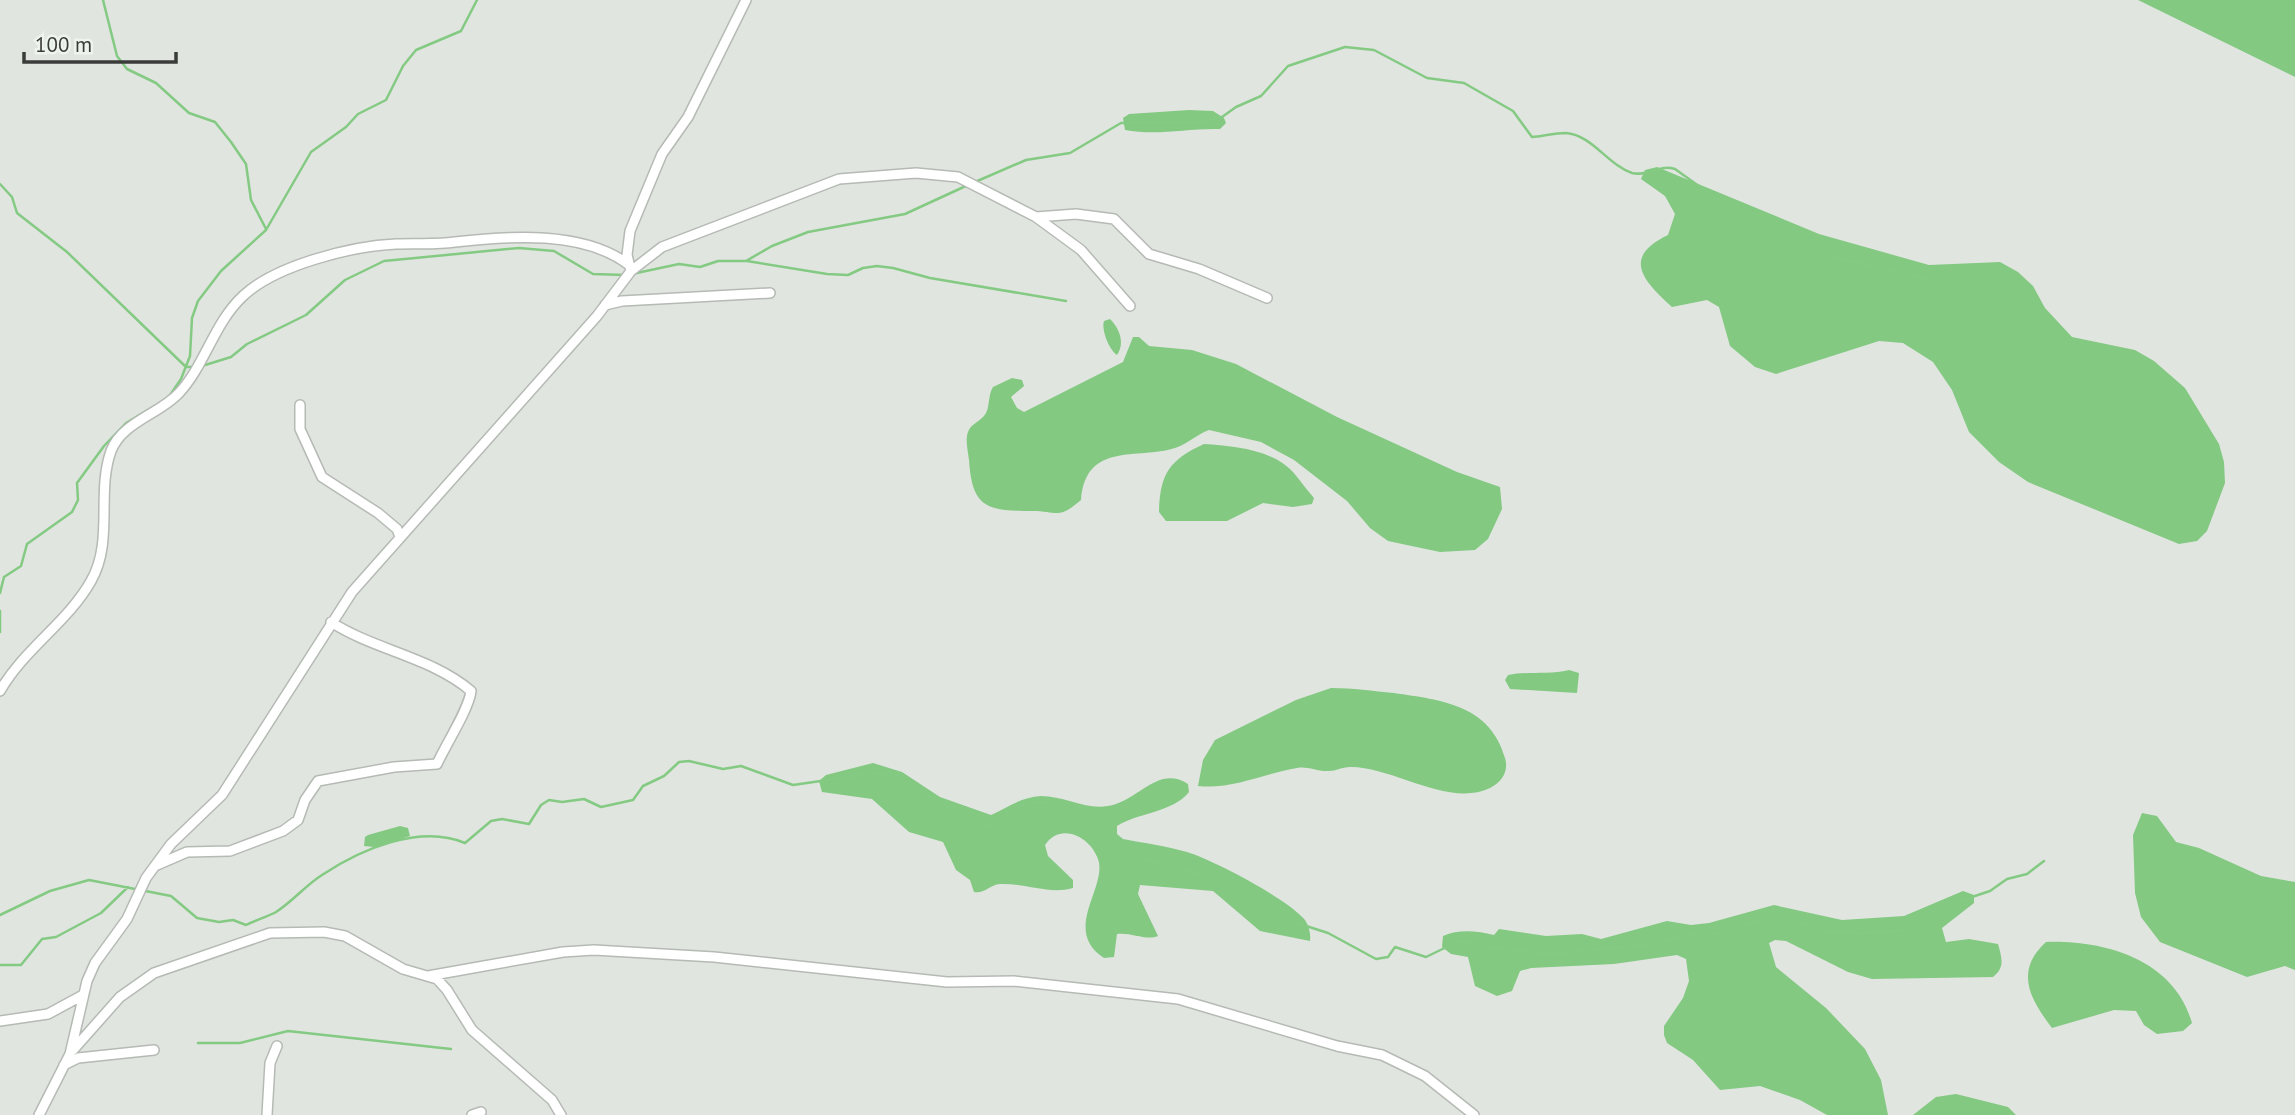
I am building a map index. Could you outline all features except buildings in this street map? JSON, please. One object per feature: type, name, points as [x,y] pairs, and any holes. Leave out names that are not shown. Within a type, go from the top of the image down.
[{"type":"street","points":[[630,268],[627,255],[630,231],[662,153],[688,117],[746,0]]},
{"type":"street","points":[[70,1054],[94,963],[127,919],[155,865],[171,844],[222,795],[352,592],[605,305],[630,268],[662,247],[839,178],[916,173],[958,177],[1036,217],[1081,250],[1130,306]]},
{"type":"street","points":[[1036,217],[1076,214],[1114,219],[1149,254],[1199,269],[1267,298]]},
{"type":"street","points":[[0,691],[12,670],[92,580],[101,553],[105,526],[104,474],[112,447],[139,421],[172,401],[184,388],[222,321],[243,295],[280,273],[354,248],[396,244],[452,243],[521,236],[596,248],[617,255],[630,268]]},
{"type":"street","points":[[605,305],[622,301],[770,293]]},
{"type":"street","points":[[300,405],[300,429],[322,477],[378,513],[397,529],[400,537]]},
{"type":"street","points":[[155,865],[187,852],[230,851],[283,831],[298,820],[305,800],[318,781],[437,764],[454,727],[469,704],[471,691],[455,678],[383,645],[351,635],[331,622]]},
{"type":"street","points":[[39,1115],[70,1054],[95,1022],[140,981],[192,959],[270,933],[324,932],[345,936],[384,960],[437,979],[472,1030],[552,1100],[561,1115]]},
{"type":"street","points":[[428,976],[562,952],[594,950],[714,957],[947,982],[1014,981],[1178,999],[1337,1046],[1382,1055],[1425,1076],[1474,1115]]},
{"type":"street","points":[[0,1021],[48,1014],[84,994]]},
{"type":"street","points":[[267,1115],[270,1063],[277,1046]]},
{"type":"street","points":[[64,1065],[78,1058],[154,1050]]},
{"type":"green space","points":[[2138,0],[2295,0],[2295,77]]},
{"type":"green space","points":[[1213,111],[1224,118],[1226,123],[1220,129],[1149,132],[1125,130],[1123,118],[1129,114]]},
{"type":"green space","points":[[1657,167],[1819,234],[1929,265],[2000,262],[2018,272],[2033,286],[2045,308],[2072,337],[2135,350],[2154,361],[2185,388],[2219,444],[2224,462],[2225,483],[2207,531],[2197,541],[2179,544],[2028,482],[1999,462],[1969,432],[1952,390],[1933,362],[1903,343],[1879,341],[1776,374],[1755,367],[1730,346],[1719,307],[1707,300],[1672,307],[1645,278],[1641,260],[1654,243],[1668,235],[1675,214],[1665,196],[1641,179],[1645,170]]},
{"type":"green space","points":[[1110,319],[1120,336],[1121,346],[1117,355],[1109,344],[1104,329],[1104,321]]},
{"type":"green space","points":[[1133,337],[1139,337],[1149,346],[1192,350],[1236,364],[1337,417],[1457,472],[1500,487],[1502,509],[1488,539],[1475,550],[1440,552],[1388,541],[1370,528],[1347,501],[1294,460],[1261,442],[1209,430],[1175,448],[1116,456],[1103,461],[1092,469],[1085,481],[1081,500],[1062,512],[1004,510],[985,504],[974,488],[967,438],[969,429],[986,413],[993,387],[1012,378],[1022,380],[1024,386],[1011,397],[1017,408],[1024,412],[1123,362]]},
{"type":"green space","points":[[1204,444],[1251,450],[1274,458],[1296,475],[1314,498],[1312,504],[1293,507],[1263,503],[1227,521],[1166,521],[1159,512],[1164,478],[1182,456]]},
{"type":"green space","points":[[1569,670],[1579,673],[1577,693],[1510,689],[1505,680],[1508,675]]},
{"type":"green space","points":[[1331,688],[1412,696],[1462,708],[1488,726],[1498,740],[1506,763],[1504,776],[1490,788],[1474,793],[1438,790],[1366,768],[1350,767],[1329,771],[1297,768],[1223,786],[1198,786],[1203,760],[1215,740],[1296,700]]},
{"type":"green space","points":[[873,763],[902,772],[940,797],[991,815],[1021,800],[1041,796],[1097,807],[1106,806],[1125,800],[1160,780],[1178,779],[1188,784],[1189,792],[1182,799],[1165,808],[1126,821],[1117,826],[1117,834],[1123,839],[1187,852],[1249,881],[1296,911],[1305,920],[1310,941],[1260,931],[1213,891],[1140,885],[1138,894],[1158,936],[1148,938],[1117,934],[1114,957],[1104,958],[1092,947],[1086,935],[1086,922],[1099,870],[1094,851],[1082,838],[1066,833],[1058,834],[1045,845],[1048,856],[1073,880],[1073,888],[1046,890],[1000,884],[974,892],[970,880],[956,870],[943,842],[909,832],[872,799],[822,792],[819,781],[826,775]]},
{"type":"green space","points":[[2142,813],[2157,816],[2176,842],[2199,848],[2261,876],[2295,882],[2295,970],[2285,966],[2247,977],[2160,942],[2141,917],[2135,893],[2133,835]]},
{"type":"green space","points":[[400,826],[408,828],[410,836],[374,847],[364,846],[365,837],[368,835]]},
{"type":"green space","points":[[1963,891],[1974,895],[1974,903],[1942,928],[1946,942],[1969,939],[1998,944],[2001,966],[1993,977],[1872,979],[1848,972],[1786,941],[1775,940],[1769,943],[1776,967],[1826,1008],[1865,1049],[1881,1080],[1888,1115],[1827,1115],[1800,1100],[1760,1086],[1720,1090],[1693,1060],[1667,1043],[1664,1035],[1664,1026],[1683,998],[1689,981],[1686,959],[1677,955],[1614,964],[1531,968],[1520,971],[1512,991],[1497,996],[1475,986],[1468,957],[1451,954],[1442,947],[1443,936],[1455,932],[1494,935],[1499,929],[1546,936],[1582,934],[1601,939],[1667,921],[1691,925],[1709,923],[1774,905],[1842,920],[1904,916]]},
{"type":"green space","points":[[2046,942],[2091,945],[2134,958],[2170,983],[2183,1001],[2192,1023],[2183,1031],[2157,1034],[2144,1025],[2136,1011],[2114,1010],[2052,1028],[2032,996],[2028,974],[2036,953]]},
{"type":"green space","points":[[1956,1094],[2008,1107],[2016,1115],[1913,1115],[1936,1097]]},
{"type":"waterway","points":[[103,0],[117,56],[127,69],[156,83],[189,113],[215,122],[231,142],[246,164],[251,200],[266,229]]},
{"type":"waterway","points":[[0,593],[4,577],[21,566],[27,544],[72,512],[78,500],[77,483],[104,446],[126,423],[168,398],[181,379],[190,356],[192,318],[198,301],[221,271],[266,230],[311,152],[346,127],[358,114],[386,100],[403,66],[416,50],[461,31],[477,0]]},
{"type":"waterway","points":[[975,182],[1026,160],[1070,153],[1121,123],[1195,123],[1222,117],[1236,107],[1261,96],[1288,66],[1345,47],[1374,50],[1427,78],[1464,83],[1513,111],[1532,137],[1562,133],[1575,135],[1632,173],[1663,168],[1675,169],[1745,219],[1800,249],[1931,280]]},
{"type":"waterway","points":[[0,184],[12,197],[17,213],[67,252],[186,367],[195,367]]},
{"type":"waterway","points":[[632,274],[679,264],[700,267],[718,261],[746,261],[772,246],[808,232],[905,214],[968,185]]},
{"type":"waterway","points":[[202,366],[231,357],[247,344],[306,315],[345,280],[384,261],[519,248],[554,251],[593,274],[625,275]]},
{"type":"waterway","points":[[747,261],[827,274],[848,275],[863,268],[877,266],[893,268],[930,278],[1066,301]]},
{"type":"waterway","points":[[0,611],[0,632]]},
{"type":"waterway","points":[[0,915],[50,891],[89,880],[171,896],[197,918],[219,922],[233,920],[246,925],[276,912],[310,883],[337,865],[373,848],[429,836],[465,843],[491,821],[502,819],[529,824],[541,805],[549,800],[562,802],[584,799],[601,807],[633,800],[643,786],[664,776],[679,762],[689,761],[723,769],[741,766],[793,785],[876,773],[893,776],[980,825],[1000,824],[1010,812],[1027,803],[1050,803],[1120,853],[1216,878],[1244,897],[1300,924],[1328,933],[1376,959],[1388,957],[1395,947],[1426,957],[1459,941],[1492,948],[1549,954],[1651,944],[1683,936],[1723,933],[1732,927],[1767,919],[1778,913],[1820,931],[1864,933],[1912,930],[1927,924],[1960,901],[1990,891],[2007,879],[2027,874],[2044,861]]},
{"type":"waterway","points":[[0,965],[21,965],[42,939],[56,937],[101,913],[128,887]]},
{"type":"waterway","points":[[198,1043],[240,1043],[288,1031],[451,1049]]}]
